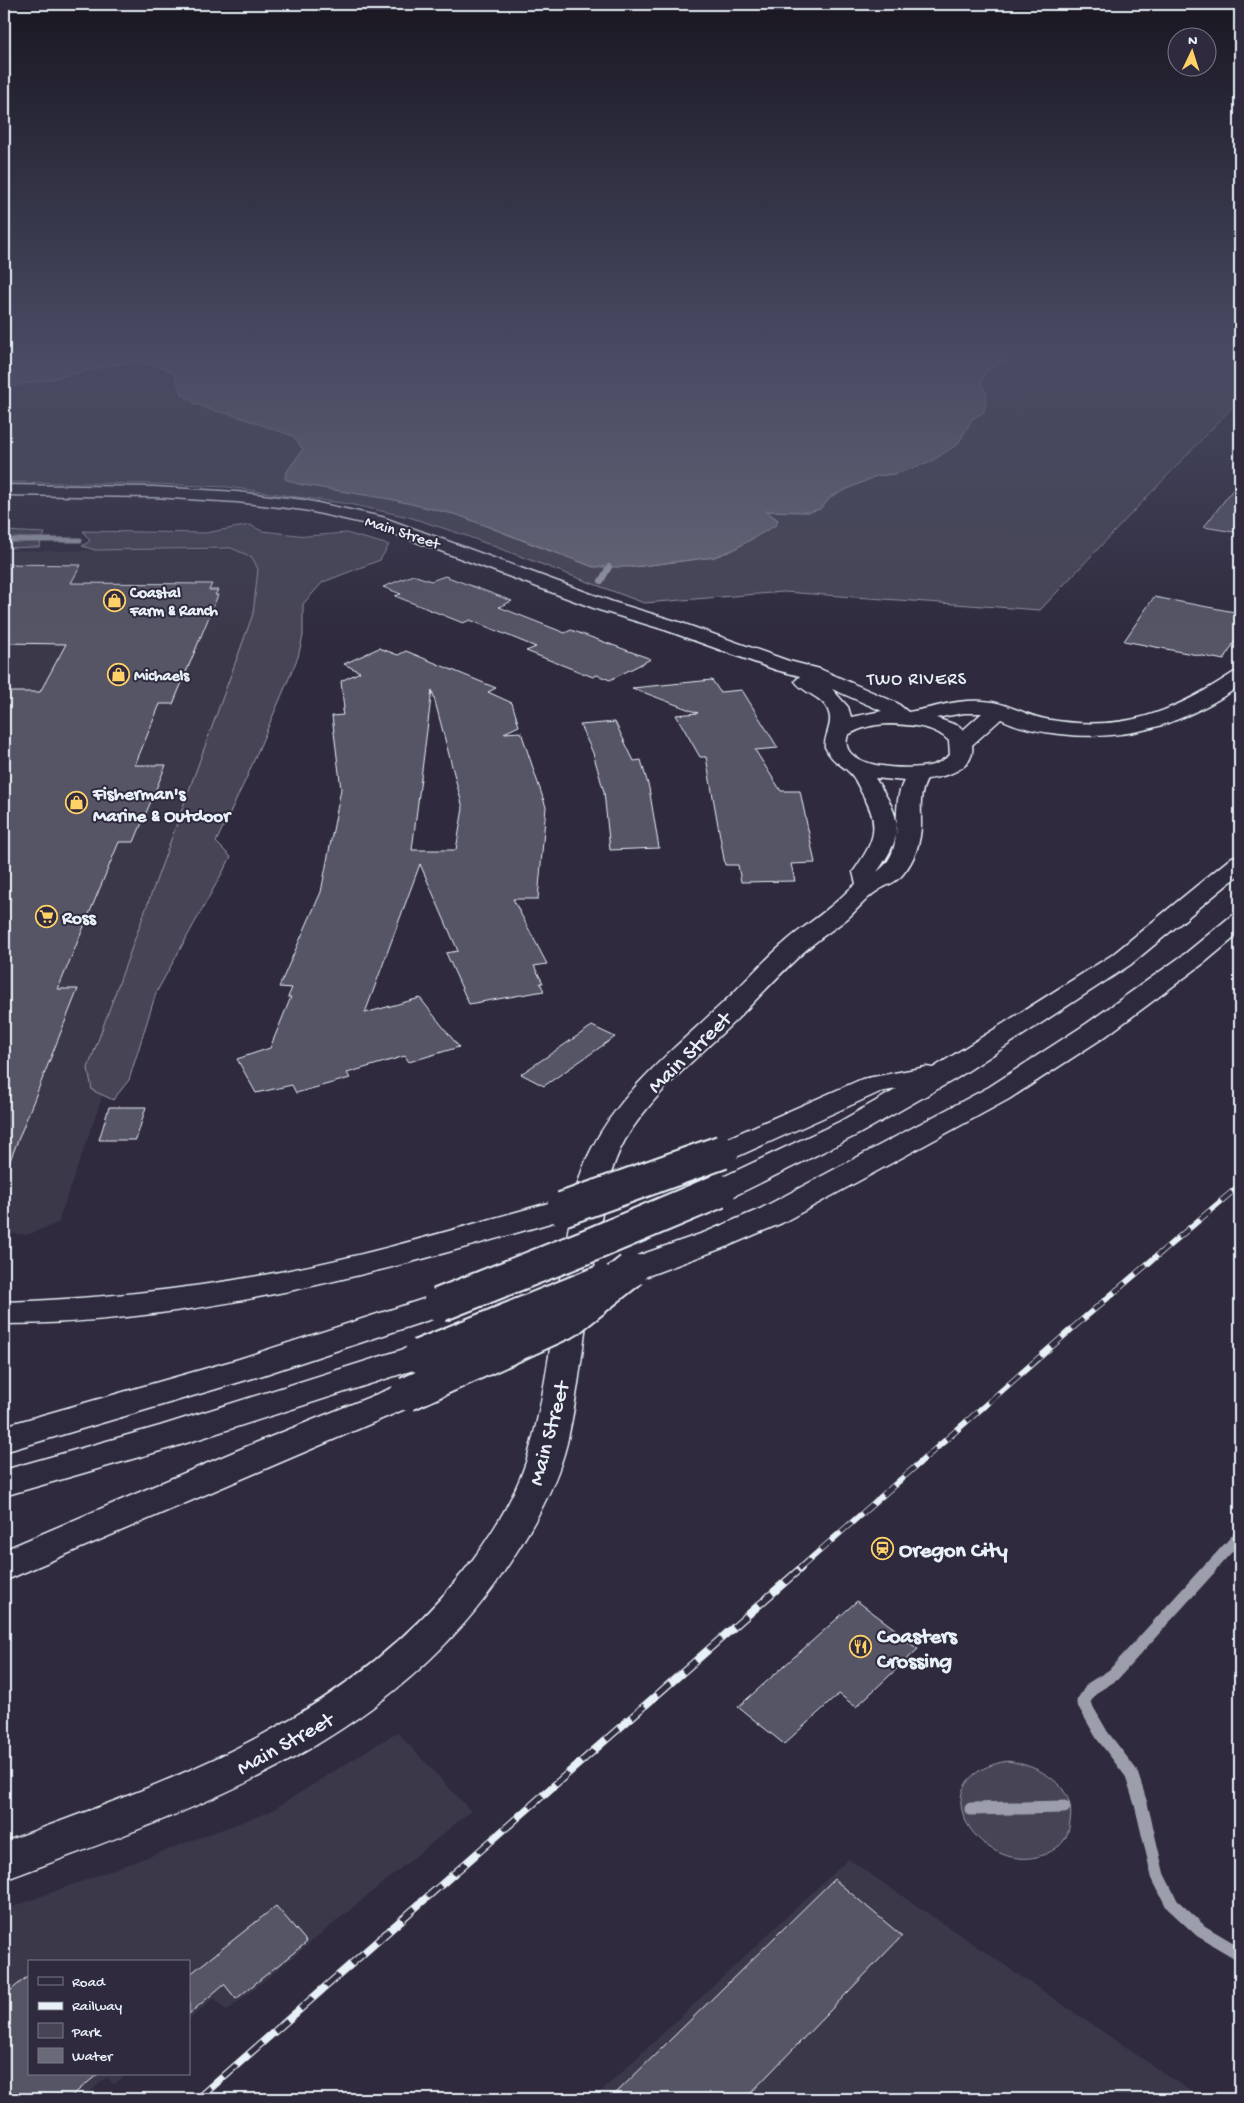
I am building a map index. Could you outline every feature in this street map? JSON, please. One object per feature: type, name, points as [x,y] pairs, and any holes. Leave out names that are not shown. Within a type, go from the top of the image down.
[{"type":"main road","name":"Main Street","points":[[4,490],[154,492],[225,496],[296,504],[351,514],[391,525],[606,606],[672,626],[783,666],[813,673],[839,683],[890,707],[908,718],[945,728],[955,735],[961,743],[962,752],[958,759],[949,766],[919,774],[882,773],[856,765],[844,758],[836,749],[835,740],[842,720],[834,700],[795,676],[783,666]]},
{"type":"main road","points":[[908,718],[945,710],[982,707],[995,708],[1019,719],[1046,726],[1099,731],[1135,727],[1187,711],[1240,678]]},
{"type":"main road","points":[[961,743],[990,719],[995,708]]},
{"type":"main road","name":"Main Street","points":[[839,732],[849,725],[864,719],[908,718]]},
{"type":"main road","name":"Main Street","points":[[856,765],[875,793],[885,815],[886,834],[878,854],[866,872],[868,885]]},
{"type":"main road","name":"Main Street","points":[[4,1861],[148,1808],[245,1765],[284,1743],[344,1708],[372,1688],[428,1639],[470,1594],[506,1540],[529,1499],[543,1466],[559,1401],[569,1319],[589,1203],[600,1161],[608,1145],[634,1104],[671,1065],[798,944],[842,910],[868,885],[888,877],[901,857],[909,833],[909,797],[919,774]]},
{"type":"main road","points":[[4,1439],[248,1368],[438,1305],[593,1244],[719,1191],[849,1128],[947,1072],[1121,960],[1240,862]]},
{"type":"main road","points":[[4,1483],[162,1438],[420,1356],[631,1270],[717,1239],[771,1216],[999,1093],[1096,1030],[1195,958],[1240,921]]},
{"type":"main road","points":[[4,1313],[100,1310],[187,1300],[344,1268],[461,1239],[563,1208],[722,1152],[872,1085],[947,1072]]},
{"type":"main road","points":[[4,1566],[255,1457],[407,1394],[567,1321],[631,1270]]},
{"type":"shaded area","points":[[293,550],[58,1223],[27,1235],[4,1233],[4,551]]},
{"type":"shaded area","points":[[397,1732],[471,1811],[227,2011],[214,1998],[190,2019],[190,1960],[28,1960],[28,2076],[124,2076],[114,2085],[107,2077],[82,2099],[4,2099],[4,1910],[269,1812]]},
{"type":"shaded area","points":[[848,1859],[1202,2099],[593,2099]]},
{"type":"green space","points":[[4,447],[302,447],[303,449],[286,473],[298,484],[390,499],[458,515],[552,552],[633,567],[714,557],[733,550],[778,520],[766,511],[809,512],[820,509],[832,496],[876,476],[894,474],[951,447],[1194,447],[1040,610],[784,592],[644,603],[464,535],[409,517],[349,504],[227,487],[4,482]]},
{"type":"green space","points":[[250,525],[262,531],[307,536],[346,533],[389,545],[380,560],[323,582],[303,604],[303,636],[298,657],[246,779],[216,842],[231,857],[156,993],[129,1080],[113,1100],[92,1090],[88,1068],[253,614],[258,569],[252,557],[231,548],[95,550],[82,546],[90,541],[83,531],[205,533]]},
{"type":"green space","points":[[4,531],[45,533],[39,547],[4,548]]},
{"type":"green space","points":[[1007,1761],[1031,1767],[1053,1779],[1067,1797],[1071,1809],[1068,1832],[1061,1844],[1034,1857],[1010,1856],[988,1846],[971,1829],[962,1809],[963,1789],[977,1772]]},
{"type":"water","points":[[302,447],[953,447],[929,463],[894,474],[876,476],[832,496],[820,509],[809,512],[766,511],[778,520],[776,525],[733,550],[714,557],[634,567],[593,567],[458,515],[390,499],[298,484],[285,479],[286,473],[303,449]]},
{"type":"building","points":[[1240,480],[1240,533],[1204,527]]},
{"type":"building","points":[[4,564],[81,565],[71,583],[212,584],[209,590],[218,590],[215,595],[218,595],[173,704],[160,704],[135,765],[166,765],[134,842],[119,842],[58,989],[78,989],[5,1173],[4,692],[40,692],[66,644],[4,643]]},
{"type":"building","points":[[413,575],[431,581],[445,576],[512,601],[499,607],[565,633],[571,630],[651,659],[610,680],[597,675],[593,677],[526,651],[536,647],[470,620],[463,623],[395,596],[401,594],[383,587]]},
{"type":"building","points":[[1154,597],[1240,613],[1240,632],[1224,660],[1124,641]]},
{"type":"building","points":[[379,648],[398,655],[406,651],[496,688],[488,692],[512,703],[519,726],[504,733],[521,732],[546,807],[538,899],[513,899],[547,964],[534,966],[543,983],[540,983],[544,991],[469,1004],[446,953],[458,951],[420,864],[365,1013],[420,998],[459,1047],[409,1062],[405,1056],[347,1073],[350,1078],[296,1093],[292,1085],[256,1093],[237,1059],[270,1048],[291,997],[288,997],[292,988],[279,987],[321,892],[341,789],[332,716],[343,715],[341,681],[360,672],[344,664]],"holes":[[[432,690],[463,808],[456,850],[412,850]]]},
{"type":"building","points":[[712,680],[720,692],[742,690],[778,748],[755,750],[781,791],[800,791],[815,863],[791,864],[795,881],[741,882],[738,865],[725,865],[706,757],[700,757],[676,715],[698,713],[632,688]]},
{"type":"building","points":[[615,722],[634,761],[641,760],[649,788],[659,848],[610,850],[604,792],[593,753],[580,725]]},
{"type":"building","points":[[592,1026],[615,1037],[544,1086],[521,1074]]},
{"type":"building","points":[[109,1107],[146,1107],[136,1140],[99,1140]]},
{"type":"building","points":[[857,1601],[903,1635],[901,1637],[918,1649],[856,1707],[839,1694],[784,1744],[738,1707]]},
{"type":"building","points":[[834,1879],[902,1936],[745,2099],[610,2099]]},
{"type":"building","points":[[276,1906],[307,1942],[236,1999],[224,1984],[190,2013],[190,1974]]},
{"type":"building","points":[[28,1976],[28,2076],[96,2076],[68,2099],[4,2099],[4,1996]]},
{"type":"waterway","points":[[4,540],[80,540]]},
{"type":"waterway","points":[[601,581],[609,567]]},
{"type":"waterway","points":[[1209,1569],[1240,1535]]},
{"type":"waterway","points":[[1210,1568],[1113,1675],[1092,1688],[1083,1702],[1102,1735],[1131,1773],[1141,1804],[1158,1876],[1172,1904],[1201,1931],[1240,1954]]},
{"type":"waterway","points":[[971,1809],[1064,1807]]},
{"type":"railway","points":[[799,1569],[1083,1319],[1240,1185]]},
{"type":"railway","points":[[198,2099],[801,1568]]},
{"type":"place","name":"Coastal Farm & Ranch","points":[[114,600]]},
{"type":"place","name":"Michaels","points":[[118,674]]},
{"type":"place","name":"Fisherman's Marine & Outdoor","points":[[77,803]]},
{"type":"place","name":"Ross","points":[[46,916]]},
{"type":"place","name":"Oregon City","points":[[883,1548]]},
{"type":"place","name":"Coasters Crossing","points":[[861,1647]]},
{"type":"district","name":"TWO RIVERS","points":[[917,678]]}]
